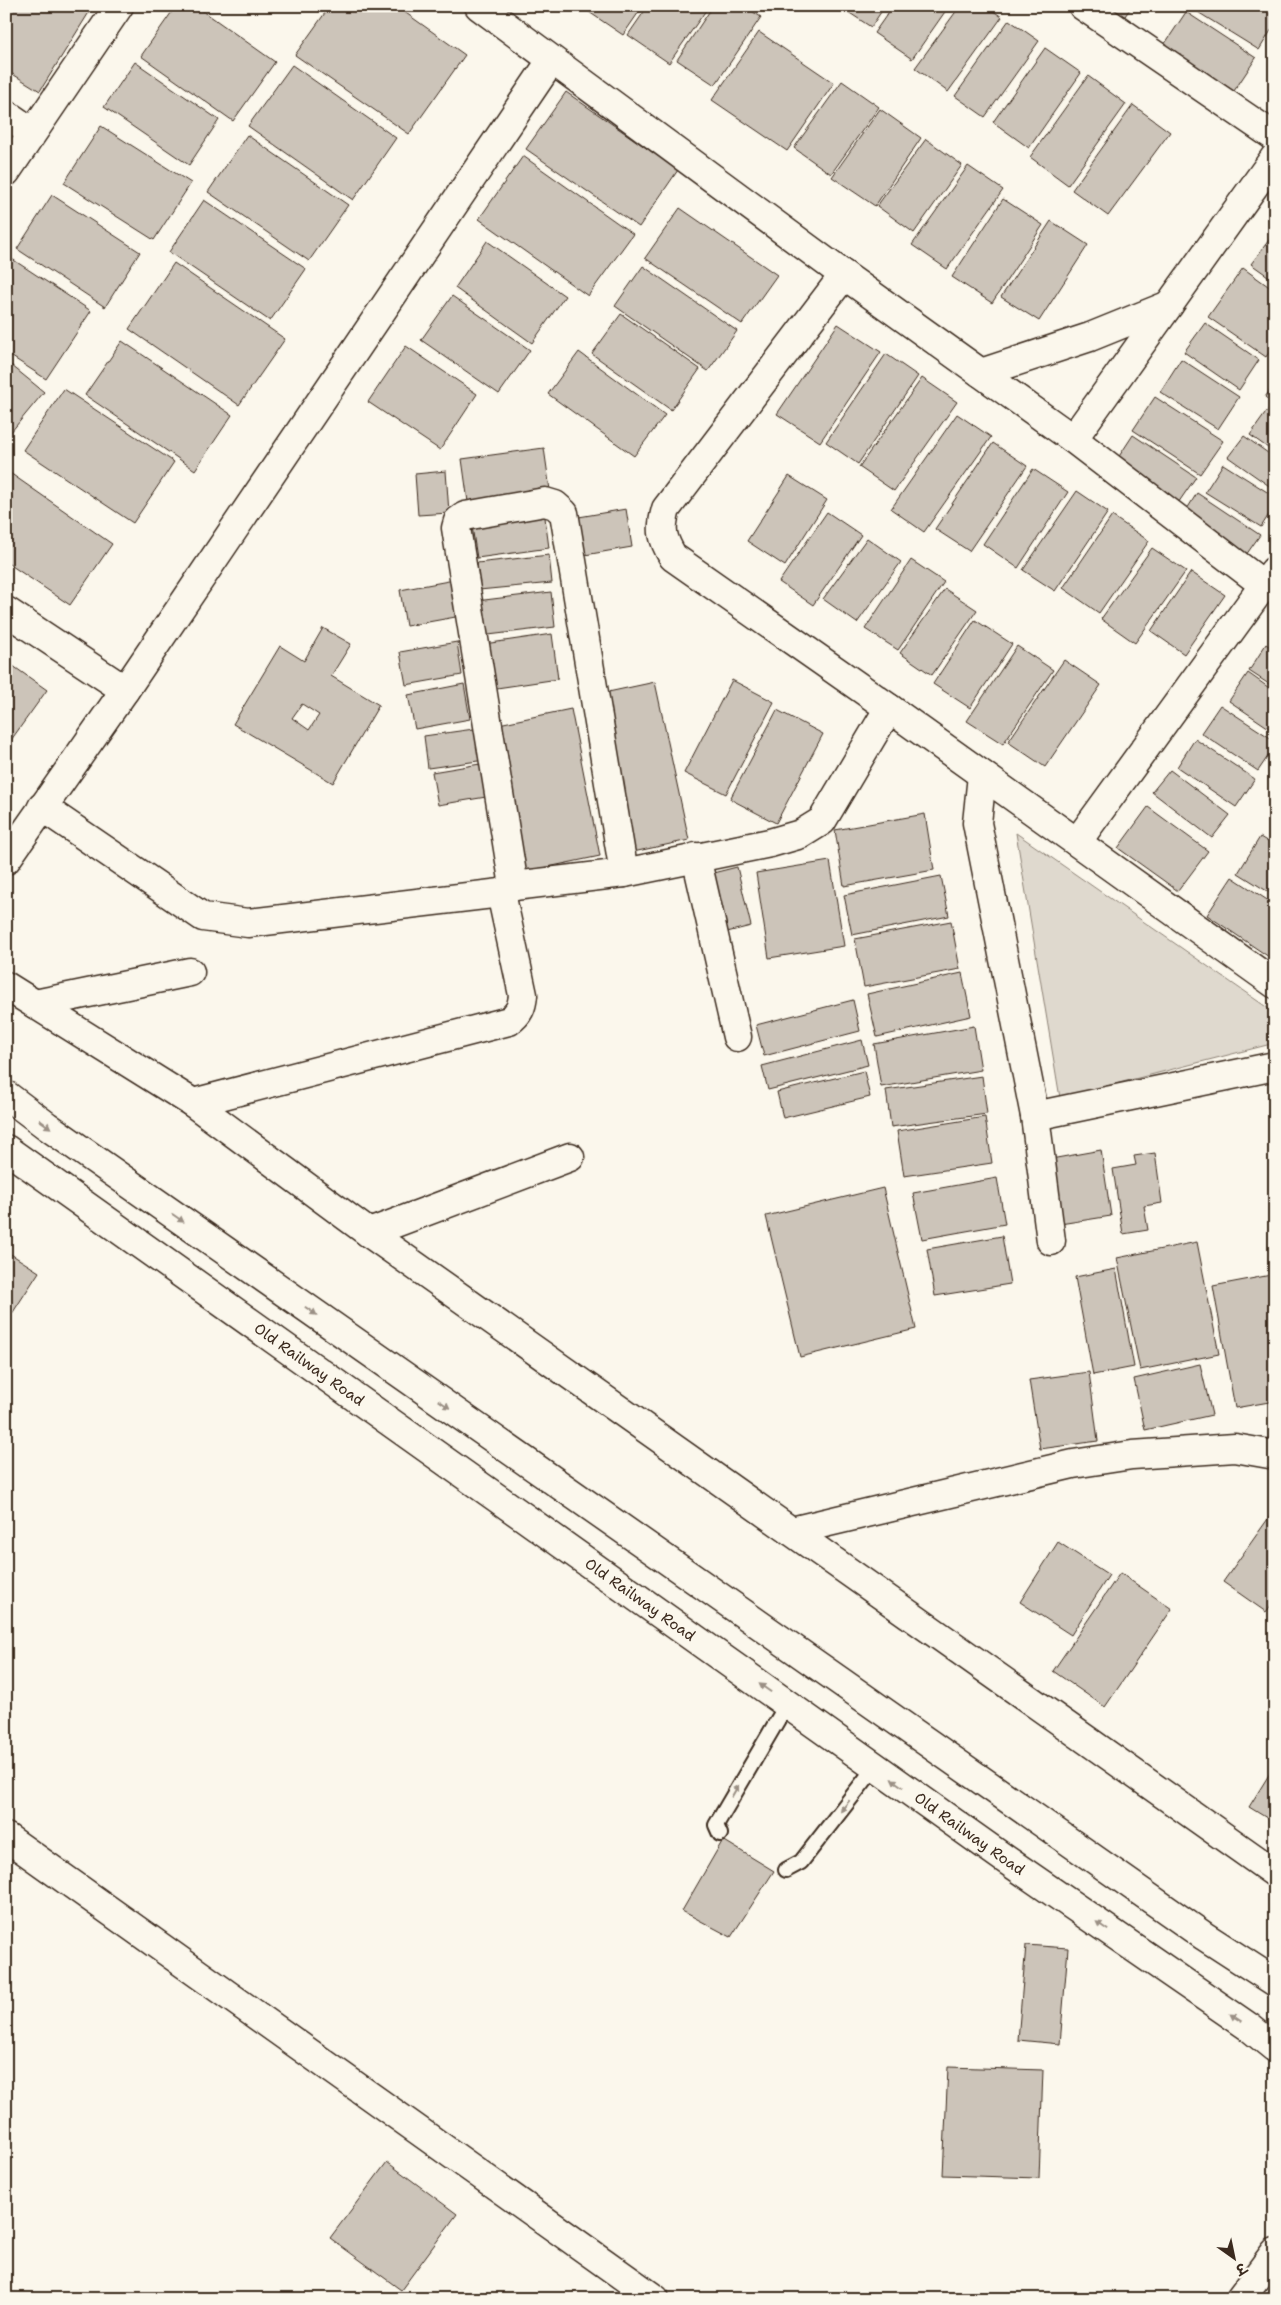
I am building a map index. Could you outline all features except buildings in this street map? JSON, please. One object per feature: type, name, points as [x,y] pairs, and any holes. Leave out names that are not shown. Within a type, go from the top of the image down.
[{"type":"street","points":[[6,172],[119,6]]},
{"type":"street","points":[[480,6],[551,61],[844,275],[1269,578],[1076,842]]},
{"type":"street","points":[[1083,6],[1275,137]]},
{"type":"street","points":[[6,860],[125,690],[551,61]]},
{"type":"street","points":[[6,114],[32,132]]},
{"type":"street","points":[[1073,439],[1275,157]]},
{"type":"street","points":[[844,275],[666,509],[662,525],[664,542],[673,557],[889,708],[1275,984]]},
{"type":"street","points":[[981,373],[1090,337],[1169,305]]},
{"type":"street","points":[[192,1103],[509,1021],[517,1015],[522,1006],[523,995],[456,528],[458,521],[464,516],[545,502],[555,505],[564,513],[624,873]]},
{"type":"street","points":[[6,611],[125,690]]},
{"type":"street","points":[[42,807],[203,917],[248,923],[624,873],[770,843],[801,834],[822,820],[889,708]]},
{"type":"street","points":[[982,775],[977,823],[1035,1116],[1051,1241]]},
{"type":"street","points":[[696,857],[737,1037]]},
{"type":"street","points":[[35,1004],[190,972]]},
{"type":"street","points":[[6,986],[192,1103],[368,1233],[1275,1873]]},
{"type":"street","points":[[1035,1116],[1275,1066]]},
{"type":"street","points":[[6,1095],[55,1132],[1204,1936],[1275,1982]]},
{"type":"street","name":"Old Railway Road","points":[[6,1149],[875,1767],[1249,2027],[1275,2048]]},
{"type":"street","points":[[368,1233],[570,1157]]},
{"type":"street","points":[[791,1532],[1073,1464],[1132,1455],[1235,1448],[1275,1455]]},
{"type":"street","points":[[6,1837],[655,2299]]},
{"type":"street","points":[[1240,2299],[1275,2252]]},
{"type":"lane","points":[[720,1834],[716,1825],[787,1704]]},
{"type":"lane","points":[[786,1870],[801,1862],[875,1767]]},
{"type":"shaded area","points":[[1016,833],[1275,1013],[1275,1043],[1060,1098]]}]
